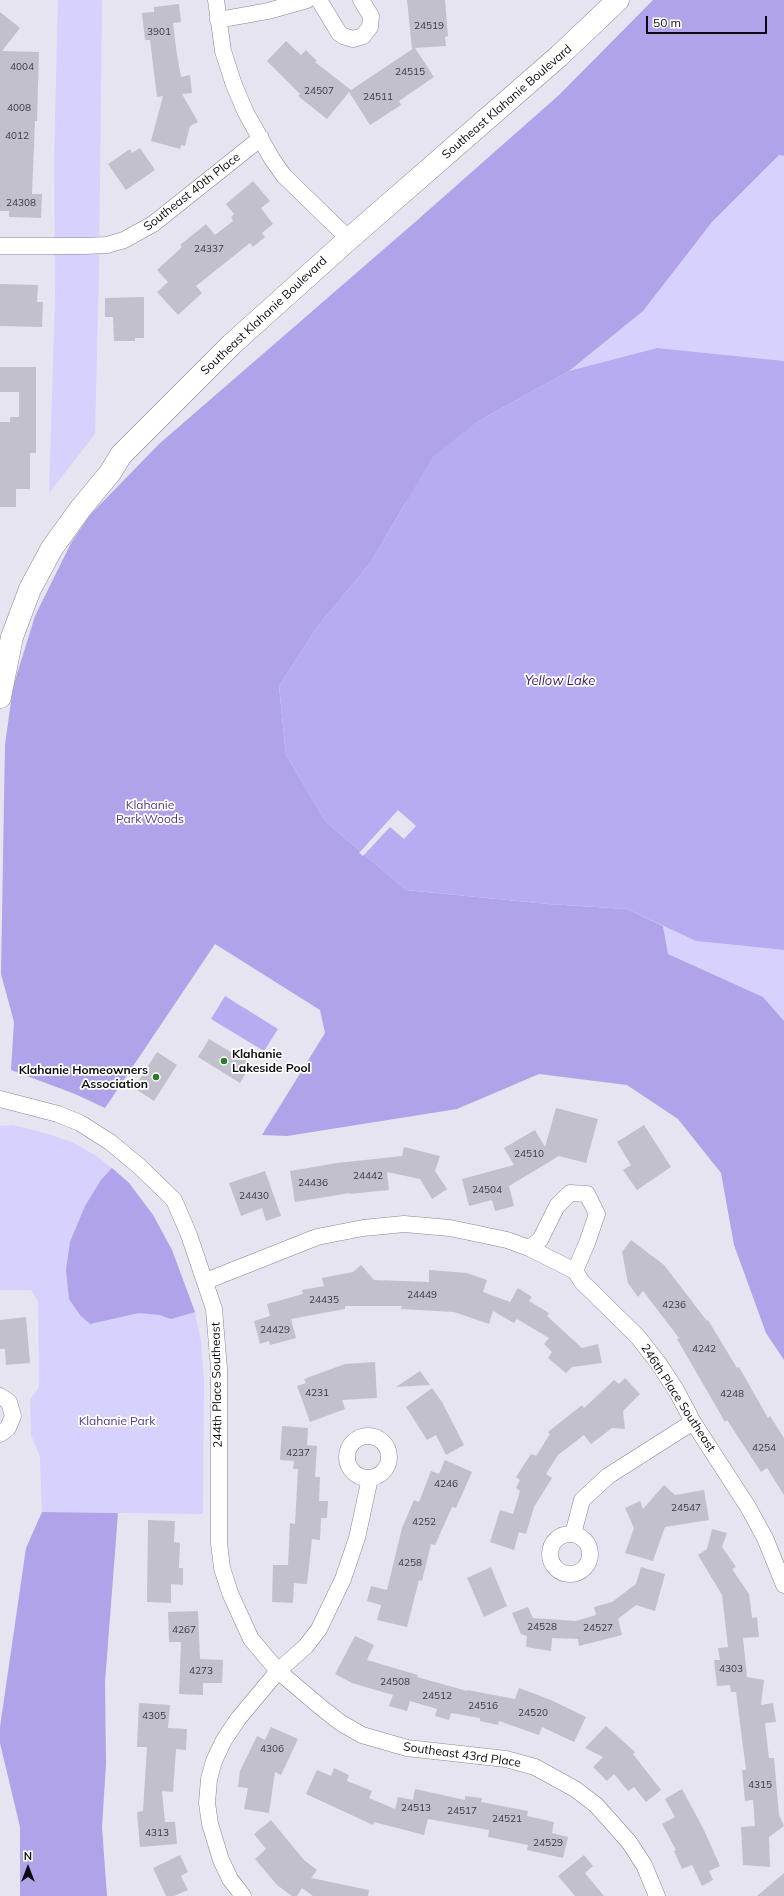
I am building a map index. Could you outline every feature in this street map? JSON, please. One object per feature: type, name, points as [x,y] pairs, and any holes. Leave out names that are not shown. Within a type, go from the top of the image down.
[{"type":"street","points":[[216,0],[223,51],[234,85],[246,112],[272,159],[284,176],[348,239]]},
{"type":"street","points":[[218,20],[268,11],[307,0]]},
{"type":"street","points":[[319,0],[339,33],[353,39],[363,36],[370,27],[371,16],[361,0]]},
{"type":"street","name":"Southeast Klahanie Boulevard","points":[[0,697],[6,636],[52,548],[81,508],[110,472],[121,455],[232,344],[348,239],[559,56],[618,0]]},
{"type":"street","name":"Southeast 40th Place","points":[[0,246],[107,245],[124,240],[153,224],[261,138]]},
{"type":"street","name":"244th Place Southeast","points":[[0,1099],[58,1114],[80,1123],[110,1142],[139,1166],[174,1200],[206,1281],[214,1309],[217,1331],[219,1543],[222,1568],[238,1613],[251,1639],[278,1671]]},
{"type":"street","points":[[529,1248],[540,1240],[557,1206],[570,1193],[587,1194],[597,1214],[575,1272]]},
{"type":"street","name":"246th Place Southeast","points":[[206,1281],[317,1237],[363,1228],[404,1224],[450,1228],[507,1240],[529,1248],[575,1272],[582,1282],[638,1337],[676,1390],[693,1422],[748,1507],[765,1538],[784,1585]]},
{"type":"street","points":[[0,1396],[9,1402],[13,1416],[8,1428],[0,1434]]},
{"type":"street","points":[[573,1534],[582,1500],[608,1476],[693,1422]]},
{"type":"street","points":[[243,1896],[230,1878],[215,1843],[207,1803],[209,1779],[214,1761],[224,1740],[238,1719],[278,1671],[306,1646],[319,1629],[329,1610],[357,1538],[370,1478]]},
{"type":"street","name":"Southeast 43rd Place","points":[[278,1671],[341,1723],[362,1735],[407,1748],[506,1759],[535,1767],[575,1789],[596,1805],[629,1842],[644,1865],[657,1896]]},
{"type":"green space","points":[[58,0],[102,0],[99,271],[95,434],[49,493],[55,296],[54,159]]},
{"type":"green space","name":"Klahanie Park Woods","points":[[653,0],[784,0],[784,156],[779,155],[712,222],[643,311],[569,371],[477,422],[406,502],[371,562],[318,626],[279,686],[286,755],[326,822],[406,890],[548,904],[627,909],[663,926],[668,954],[763,997],[784,1021],[784,1360],[766,1333],[734,1245],[721,1173],[678,1119],[627,1085],[539,1074],[457,1109],[287,1136],[262,1135],[325,1033],[320,1010],[215,944],[105,1108],[75,1094],[11,1070],[14,1022],[1,974],[5,745],[13,687],[35,616],[71,543],[90,515],[159,444],[559,95]]},
{"type":"green space","points":[[779,155],[784,156],[784,361],[657,348],[569,371],[643,311],[712,222]]},
{"type":"green space","points":[[663,926],[696,941],[784,950],[784,1021],[763,997],[668,954]]},
{"type":"green space","name":"Klahanie Park","points":[[13,1125],[72,1142],[95,1155],[112,1168],[129,1183],[153,1215],[172,1250],[195,1312],[201,1341],[204,1380],[203,1514],[42,1512],[40,1457],[31,1435],[30,1400],[39,1387],[38,1302],[31,1290],[0,1290],[0,1126]]},
{"type":"green space","points":[[112,1168],[129,1183],[153,1215],[172,1250],[195,1312],[171,1319],[160,1315],[139,1313],[90,1324],[80,1315],[69,1299],[66,1270],[70,1242],[85,1206],[101,1180]]},
{"type":"green space","points":[[42,1512],[118,1513],[105,1682],[106,1764],[102,1827],[107,1896],[20,1896],[20,1827],[0,1743],[0,1727],[26,1548]]},
{"type":"water","name":"Yellow Lake","points":[[657,348],[784,361],[784,950],[696,941],[627,909],[548,904],[406,890],[326,822],[286,755],[279,686],[318,626],[371,562],[433,456],[477,422],[569,371]]},
{"type":"water","points":[[225,996],[278,1029],[264,1051],[211,1019]]},
{"type":"pier","points":[[398,810],[416,826],[404,839],[390,827],[363,856],[359,853]]},
{"type":"building","points":[[407,0],[445,0],[448,36],[445,37],[446,46],[415,48],[434,77],[399,101],[401,105],[370,125],[349,92],[327,119],[298,96],[300,94],[267,61],[286,41],[301,55],[306,50],[317,61],[315,62],[351,90],[414,48],[412,49]]},
{"type":"building","points":[[179,4],[181,22],[173,23],[177,55],[181,77],[190,75],[192,93],[182,94],[198,122],[190,126],[185,146],[181,145],[180,149],[151,141],[163,96],[157,97],[150,40],[145,40],[142,13],[154,12],[154,7]]},
{"type":"building","points":[[0,12],[20,28],[2,51],[39,52],[37,121],[35,121],[32,194],[42,194],[41,218],[9,217],[9,211],[0,211]]},
{"type":"building","points":[[140,148],[155,170],[126,190],[108,164],[130,149],[132,153]]},
{"type":"building","points":[[253,181],[270,201],[261,208],[273,224],[262,233],[265,237],[253,247],[250,243],[196,286],[202,293],[178,315],[157,292],[168,282],[157,270],[182,247],[180,245],[206,224],[215,235],[233,221],[231,217],[234,214],[226,204]]},
{"type":"building","points":[[0,284],[38,285],[37,302],[43,302],[42,327],[0,326]]},
{"type":"building","points":[[144,297],[144,338],[135,338],[135,341],[114,341],[113,317],[105,317],[105,298]]},
{"type":"building","points":[[0,367],[36,367],[36,453],[30,453],[30,489],[16,489],[16,507],[0,507],[0,422],[10,422],[10,417],[19,417],[19,392],[0,392]]},
{"type":"building","name":"Klahanie Lakeside Pool","points":[[209,1039],[251,1064],[240,1083],[198,1057]]},
{"type":"building","name":"Klahanie Homeowners Association","points":[[157,1052],[177,1065],[154,1101],[134,1088]]},
{"type":"building","points":[[556,1108],[598,1119],[586,1163],[559,1156],[509,1186],[514,1206],[495,1211],[492,1200],[469,1206],[462,1179],[514,1165],[504,1148],[535,1130],[545,1147]]},
{"type":"building","points":[[644,1125],[671,1167],[637,1190],[623,1170],[631,1165],[617,1142]]},
{"type":"building","points":[[404,1147],[440,1156],[435,1171],[447,1189],[432,1199],[420,1179],[387,1172],[389,1190],[350,1193],[295,1202],[290,1171],[337,1163],[402,1156]]},
{"type":"building","points":[[265,1171],[281,1216],[266,1221],[262,1208],[241,1216],[229,1183]]},
{"type":"building","points":[[631,1240],[664,1265],[707,1321],[708,1320],[737,1368],[739,1367],[768,1418],[770,1416],[784,1438],[784,1495],[767,1468],[761,1472],[727,1420],[725,1422],[677,1339],[679,1338],[643,1291],[638,1297],[628,1283],[622,1252]]},
{"type":"building","points":[[361,1265],[374,1280],[429,1282],[429,1270],[467,1273],[487,1280],[483,1292],[510,1302],[518,1288],[532,1297],[529,1301],[549,1313],[547,1316],[582,1348],[598,1344],[602,1363],[572,1367],[566,1373],[548,1358],[552,1352],[544,1344],[549,1338],[517,1319],[514,1323],[493,1311],[489,1324],[454,1312],[401,1309],[402,1306],[345,1306],[345,1309],[291,1319],[296,1338],[270,1345],[269,1341],[260,1344],[254,1321],[270,1316],[267,1304],[303,1294],[302,1290],[324,1286],[322,1278],[353,1272]]},
{"type":"building","points":[[26,1317],[30,1363],[6,1365],[5,1349],[0,1349],[0,1320]]},
{"type":"building","points":[[375,1362],[377,1398],[342,1400],[345,1409],[310,1422],[297,1386],[306,1383],[304,1379],[345,1364]]},
{"type":"building","points":[[420,1371],[430,1385],[396,1387]]},
{"type":"building","points":[[625,1378],[640,1394],[623,1411],[625,1429],[612,1428],[591,1444],[584,1435],[558,1455],[546,1474],[552,1478],[534,1507],[526,1534],[519,1532],[514,1550],[490,1542],[500,1510],[513,1514],[520,1491],[516,1488],[520,1480],[516,1477],[531,1454],[536,1456],[550,1434],[548,1432],[582,1405],[584,1408],[614,1380],[619,1384]]},
{"type":"building","points":[[432,1388],[442,1402],[464,1445],[446,1455],[436,1435],[427,1440],[406,1407]]},
{"type":"building","points":[[282,1426],[308,1428],[307,1445],[317,1446],[315,1477],[320,1477],[319,1501],[328,1501],[327,1518],[321,1518],[320,1540],[312,1539],[307,1584],[294,1583],[293,1603],[272,1602],[273,1565],[288,1565],[290,1523],[295,1524],[298,1469],[293,1469],[294,1461],[280,1460]]},
{"type":"building","points":[[445,1460],[472,1472],[456,1508],[452,1507],[435,1545],[431,1544],[422,1581],[419,1580],[407,1627],[377,1620],[381,1605],[367,1601],[371,1586],[387,1590],[402,1528],[414,1500],[419,1502],[431,1471],[439,1474]]},
{"type":"building","points":[[664,1485],[675,1495],[704,1490],[709,1520],[665,1527],[653,1561],[625,1553],[634,1528],[625,1508],[640,1501],[643,1509]]},
{"type":"building","points":[[148,1520],[175,1521],[174,1542],[180,1543],[179,1568],[183,1568],[183,1585],[171,1584],[171,1603],[147,1602]]},
{"type":"building","points":[[712,1529],[727,1533],[722,1547],[736,1567],[732,1569],[749,1594],[752,1618],[757,1617],[759,1637],[743,1638],[747,1677],[764,1680],[761,1705],[773,1703],[776,1722],[765,1723],[769,1758],[774,1758],[779,1815],[784,1826],[769,1837],[770,1867],[743,1865],[741,1827],[755,1826],[753,1800],[745,1801],[742,1770],[746,1770],[736,1692],[731,1692],[730,1685],[717,1686],[714,1660],[720,1660],[718,1648],[728,1647],[722,1595],[698,1555],[707,1549]]},
{"type":"building","points":[[491,1567],[507,1606],[484,1617],[467,1578]]},
{"type":"building","points":[[641,1567],[665,1574],[655,1611],[636,1605],[618,1619],[622,1635],[579,1646],[578,1639],[552,1638],[551,1651],[526,1647],[527,1636],[521,1634],[512,1613],[528,1607],[533,1618],[576,1621],[596,1615],[594,1607],[612,1602],[636,1584]]},
{"type":"building","points":[[198,1611],[200,1659],[223,1660],[222,1683],[203,1683],[203,1695],[179,1694],[181,1642],[169,1642],[168,1612]]},
{"type":"building","points":[[355,1636],[374,1645],[367,1660],[418,1675],[417,1677],[467,1691],[515,1699],[519,1688],[551,1700],[586,1717],[574,1742],[542,1727],[539,1735],[499,1721],[498,1725],[480,1721],[480,1718],[451,1713],[449,1720],[435,1716],[437,1709],[410,1701],[407,1711],[389,1706],[393,1695],[352,1683],[335,1674]]},
{"type":"building","points":[[139,1703],[170,1705],[168,1728],[187,1729],[186,1750],[176,1749],[173,1792],[162,1791],[165,1822],[175,1822],[177,1844],[140,1847],[137,1812],[143,1811],[147,1747],[137,1747]]},
{"type":"building","points":[[606,1726],[635,1752],[633,1754],[661,1790],[646,1802],[634,1787],[628,1791],[614,1774],[607,1781],[593,1767],[603,1757],[585,1748]]},
{"type":"building","points":[[271,1727],[298,1739],[281,1775],[275,1772],[269,1813],[244,1809],[248,1788],[238,1787],[240,1771],[257,1736],[265,1740]]},
{"type":"building","points":[[334,1768],[349,1775],[347,1781],[372,1791],[369,1798],[395,1809],[398,1797],[413,1800],[415,1789],[465,1800],[465,1796],[482,1798],[481,1802],[528,1811],[527,1816],[554,1822],[552,1833],[568,1837],[563,1858],[527,1850],[528,1845],[488,1837],[489,1830],[428,1819],[424,1835],[374,1822],[373,1825],[306,1794],[317,1770],[331,1776]]},
{"type":"building","points":[[682,1789],[703,1828],[720,1866],[709,1871],[713,1880],[702,1886],[692,1865],[682,1869],[674,1851],[676,1850],[662,1824],[675,1817],[665,1799]]},
{"type":"building","points":[[271,1820],[304,1860],[317,1870],[311,1878],[369,1890],[368,1896],[313,1896],[302,1888],[297,1896],[292,1896],[277,1885],[255,1859],[266,1849],[254,1834]]},
{"type":"building","points":[[180,1855],[188,1872],[181,1876],[188,1890],[174,1896],[166,1896],[153,1868]]},
{"type":"building","points":[[584,1855],[593,1866],[585,1873],[604,1896],[575,1896],[558,1876]]},
{"type":"building","points":[[784,1873],[784,1896],[757,1896]]},
{"type":"place","name":"Klahanie Lakeside Pool","points":[[224,1061]]},
{"type":"place","name":"Klahanie Homeowners Association","points":[[156,1077]]}]
